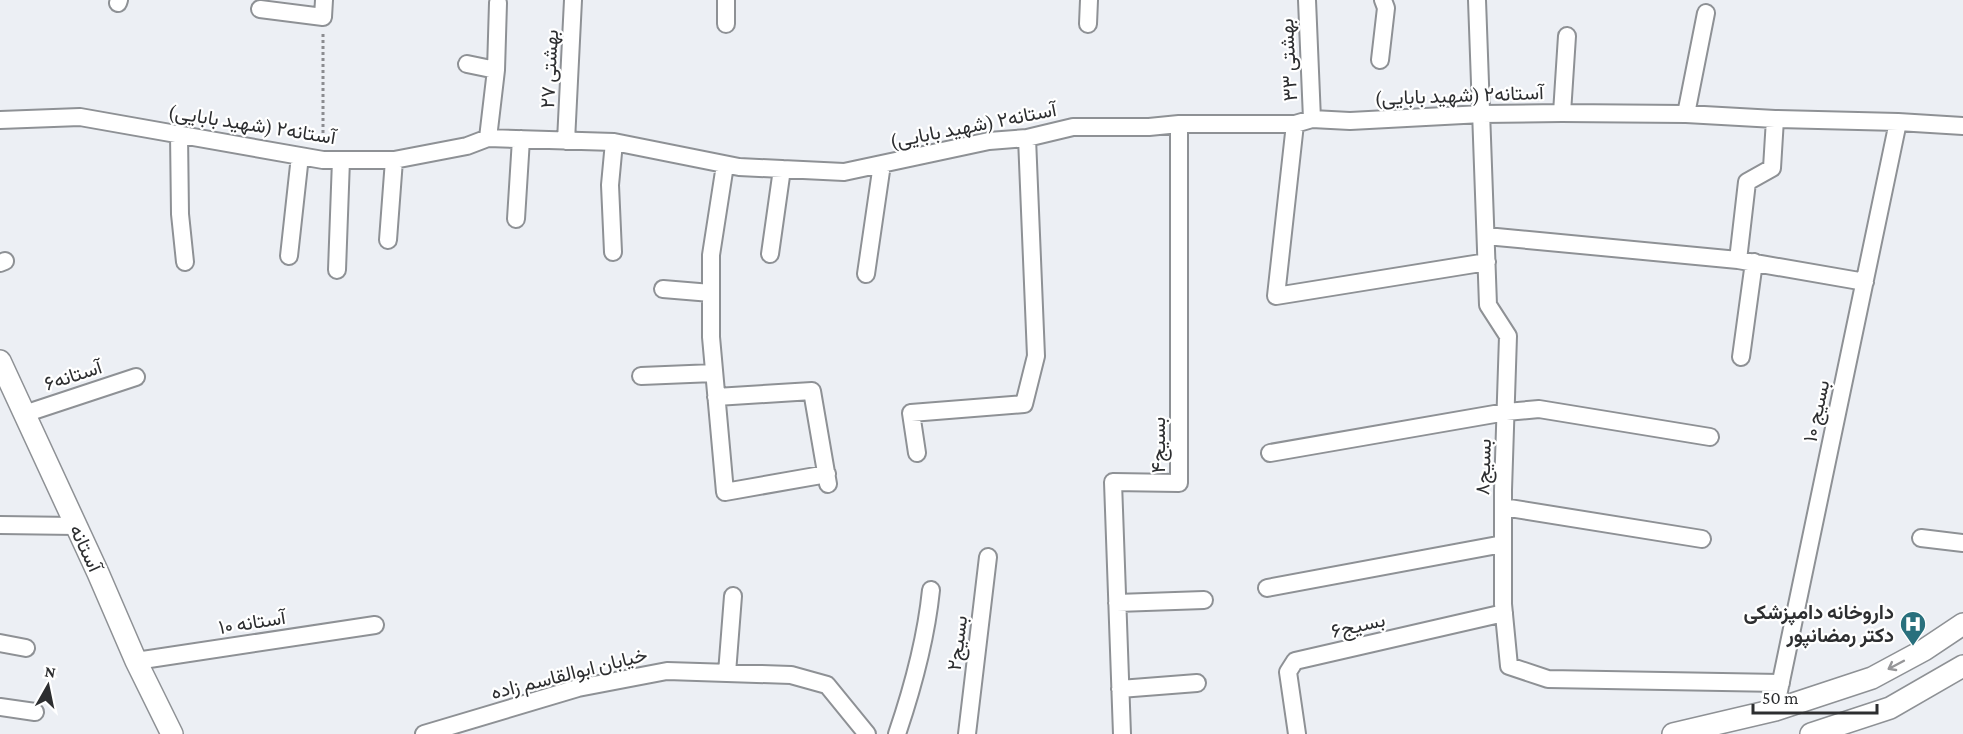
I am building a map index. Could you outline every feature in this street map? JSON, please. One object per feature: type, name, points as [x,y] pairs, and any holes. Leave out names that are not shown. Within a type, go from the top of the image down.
[{"type":"main road","name":"آستانه","points":[[0,361],[136,661],[172,734]]},
{"type":"main road","points":[[1673,734],[1775,710],[1872,678],[1924,650],[1963,624]]},
{"type":"main road","points":[[1810,734],[1890,708],[1963,666]]},
{"type":"street","name":"بهشتی ۲۷","points":[[566,141],[573,0]]},
{"type":"street","points":[[726,0],[726,24]]},
{"type":"street","points":[[1088,24],[1089,0]]},
{"type":"street","name":"بهشتی ۳۳","points":[[1306,0],[1312,119]]},
{"type":"street","points":[[1380,60],[1386,8],[1383,0]]},
{"type":"street","name":"بسیج۸","points":[[1477,0],[1488,305],[1508,336],[1503,544],[1504,613],[1509,666],[1548,680],[1781,683]]},
{"type":"street","points":[[488,138],[496,70],[498,3]]},
{"type":"street","points":[[260,9],[324,8]]},
{"type":"street","points":[[1686,114],[1706,12]]},
{"type":"street","points":[[1562,113],[1567,36]]},
{"type":"street","points":[[466,64],[496,70]]},
{"type":"street","name":"آستانه۲ (شهید بابایی)","points":[[0,120],[80,117],[323,160],[394,159],[468,146],[488,138],[614,142],[725,165],[844,172],[989,141],[1027,138],[1073,127],[1295,124],[1312,119],[1350,121],[1482,114],[1562,113],[1686,114],[1963,126]]},
{"type":"street","points":[[1741,357],[1747,182],[1772,168],[1775,119]]},
{"type":"street","name":"بسیج ۱۰","points":[[1775,710],[1898,122]]},
{"type":"street","name":"بسیج۴","points":[[1122,734],[1113,482],[1179,483],[1179,124]]},
{"type":"street","points":[[1295,124],[1276,296],[1486,262]]},
{"type":"street","points":[[179,134],[180,214],[185,262]]},
{"type":"street","points":[[917,453],[911,413],[1024,404],[1036,356],[1027,138]]},
{"type":"street","points":[[516,219],[521,139]]},
{"type":"street","points":[[614,142],[610,185],[614,252]]},
{"type":"street","points":[[289,256],[300,156]]},
{"type":"street","points":[[388,240],[394,159]]},
{"type":"street","points":[[337,270],[341,160]]},
{"type":"street","points":[[866,274],[882,164]]},
{"type":"street","points":[[716,397],[812,391],[827,479],[725,492],[716,397],[711,337],[711,255],[725,165]]},
{"type":"street","points":[[770,254],[782,169]]},
{"type":"street","points":[[1486,236],[1746,261],[1865,282]]},
{"type":"street","points":[[663,289],[711,293]]},
{"type":"street","points":[[641,376],[714,374]]},
{"type":"street","name":"آستانه۶","points":[[24,414],[135,377]]},
{"type":"street","points":[[1270,453],[1506,412],[1539,409],[1710,437]]},
{"type":"street","points":[[1503,507],[1702,539]]},
{"type":"street","points":[[0,525],[76,526]]},
{"type":"street","points":[[1921,538],[1963,543]]},
{"type":"street","points":[[1267,588],[1503,544]]},
{"type":"street","name":"بسیج۲","points":[[967,734],[988,557]]},
{"type":"street","points":[[897,734],[927,629],[932,590]]},
{"type":"street","points":[[727,673],[733,596]]},
{"type":"street","points":[[1118,603],[1204,600]]},
{"type":"street","name":"بسیج۶","points":[[1297,734],[1288,672],[1295,661],[1504,613]]},
{"type":"street","name":"آستانه ۱۰","points":[[136,661],[375,625]]},
{"type":"street","points":[[0,643],[26,648]]},
{"type":"street","name":"خیابان ابوالقاسم زاده","points":[[424,734],[578,688],[667,671],[791,675],[827,685],[867,734]]},
{"type":"street","points":[[1120,689],[1197,683]]},
{"type":"street","points":[[0,707],[35,712]]},
{"type":"path","points":[[323,160],[324,8]]},
{"type":"place","name":"داروخانه دامپزشکی دکتر رمضانپور","points":[[1913,647]]}]
